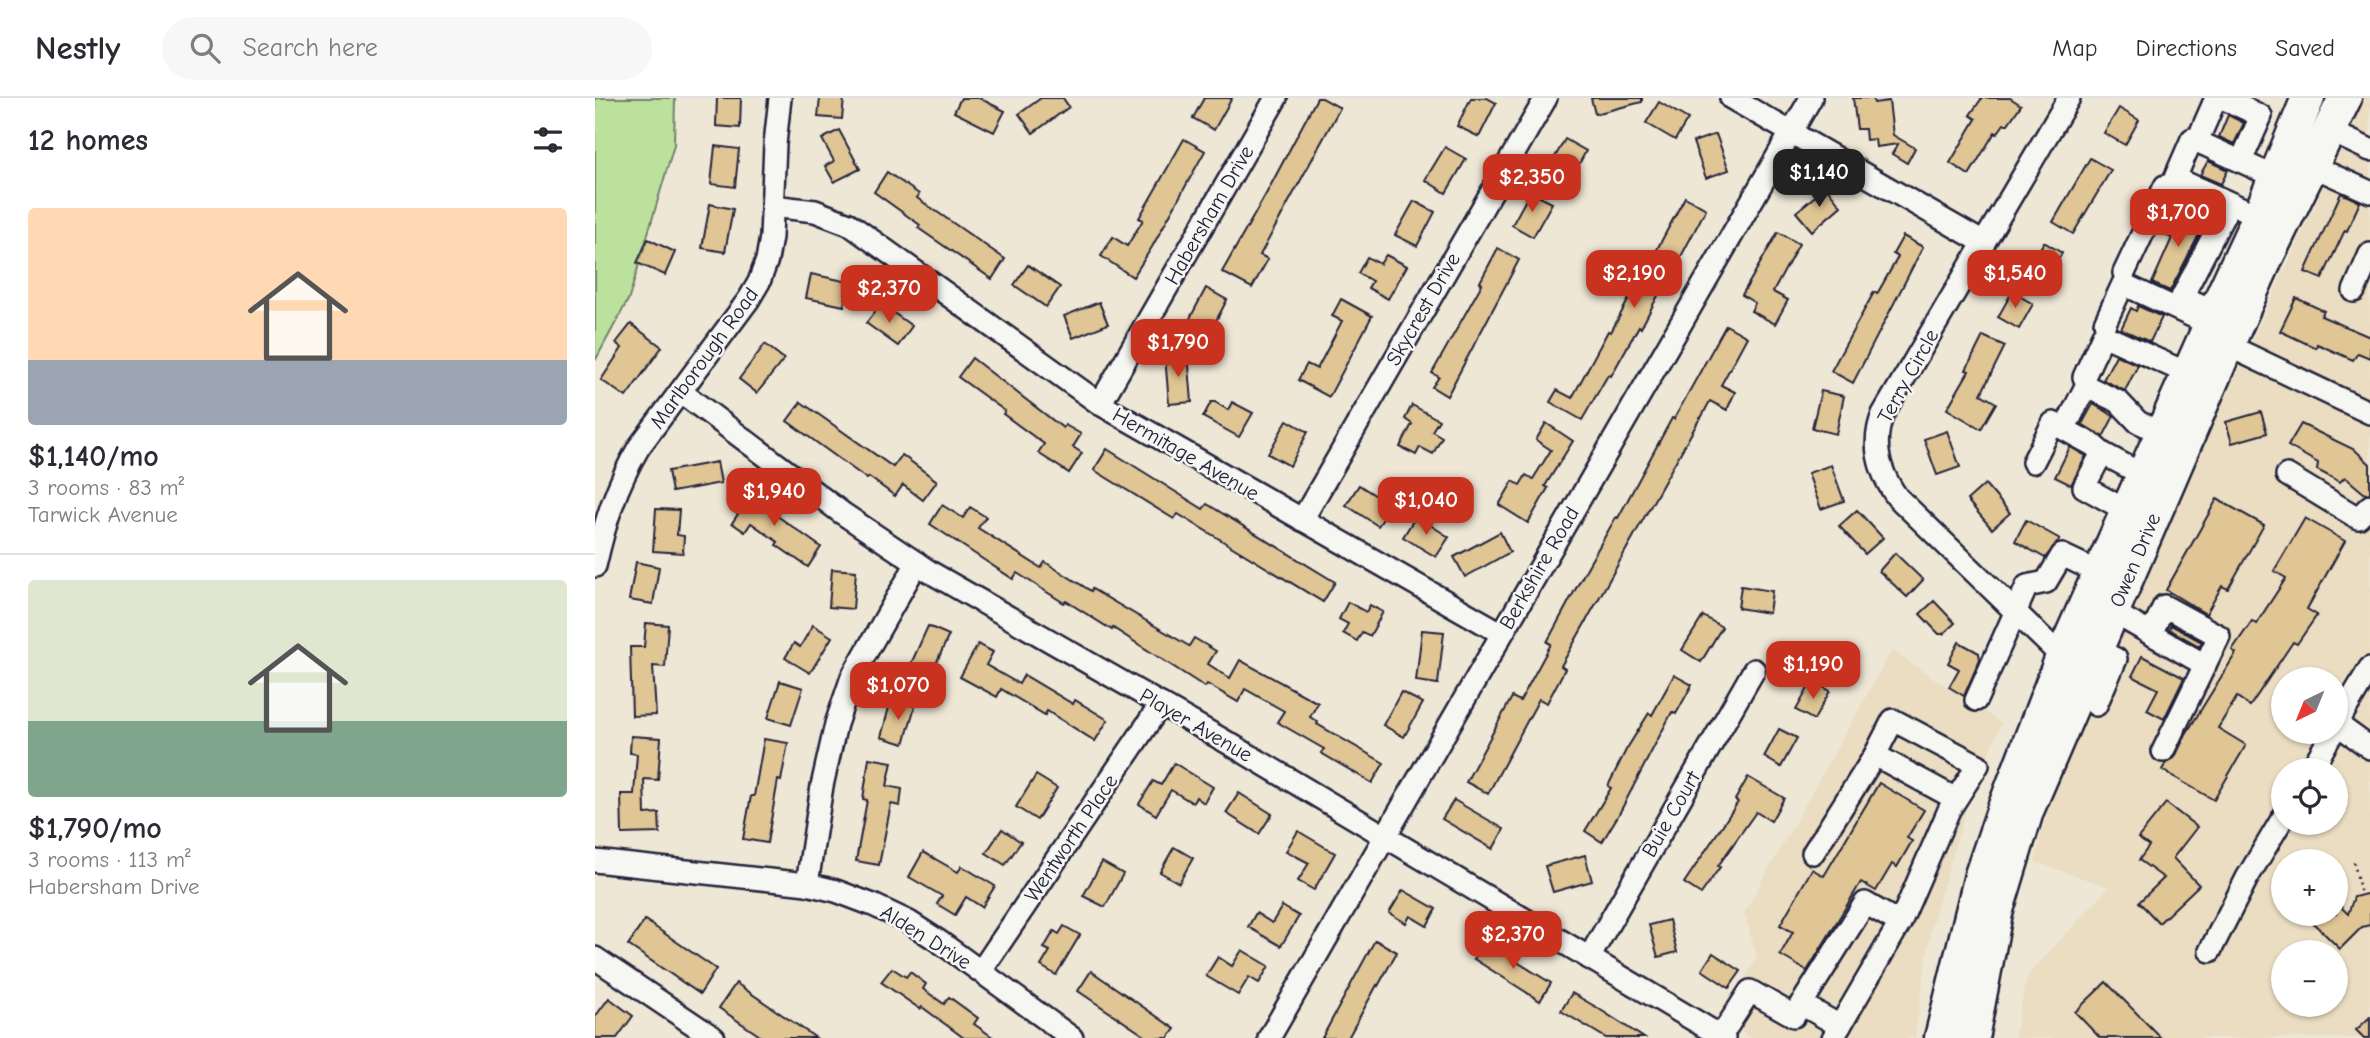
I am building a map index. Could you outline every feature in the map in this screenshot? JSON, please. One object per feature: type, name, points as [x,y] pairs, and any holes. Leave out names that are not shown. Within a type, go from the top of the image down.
[{"type":"highway","name":"Owen Drive","points":[[1972,1038],[1996,913],[2027,811],[2113,612],[2218,327],[2237,267],[2308,98]]},
{"type":"highway","name":"Owen Drive","points":[[1941,1038],[1981,875],[2062,657],[2189,374],[2268,255],[2345,98]]},
{"type":"street","name":"Marlborough Road","points":[[595,566],[603,529],[624,473],[639,447],[759,282],[769,248],[780,98]]},
{"type":"street","name":"Habersham Drive","points":[[1100,404],[1276,98]]},
{"type":"street","name":"Skycrest Drive","points":[[1301,520],[1546,98]]},
{"type":"street","points":[[1731,98],[1984,243]]},
{"type":"street","name":"Berkshire Road","points":[[1269,1038],[1811,98]]},
{"type":"street","name":"Terry Circle","points":[[2062,657],[1897,497],[1887,484],[1880,466],[1877,433],[1883,414],[2070,98]]},
{"type":"street","points":[[2202,130],[2216,98]]},
{"type":"street","points":[[2222,98],[2295,131]]},
{"type":"street","points":[[2246,150],[2261,116]]},
{"type":"street","points":[[2330,131],[2370,150]]},
{"type":"street","points":[[2259,216],[2175,177],[2192,139],[2275,177]]},
{"type":"street","points":[[2312,166],[2370,192]]},
{"type":"street","points":[[2124,273],[2165,186],[2224,215],[2182,297],[2218,327]]},
{"type":"street","name":"Hermitage Avenue","points":[[772,206],[815,211],[849,223],[1100,404],[1501,633]]},
{"type":"street","points":[[2205,254],[2237,267]]},
{"type":"street","points":[[2354,291],[2370,254]]},
{"type":"street","points":[[2105,323],[2123,284],[2218,327],[2370,413]]},
{"type":"street","points":[[2084,377],[2103,335],[2189,374]]},
{"type":"street","points":[[2070,418],[2086,386],[2119,402],[2138,422],[2162,433]]},
{"type":"street","name":"Player Avenue","points":[[681,392],[842,513],[917,563],[1161,704],[1723,1037]]},
{"type":"street","points":[[2033,462],[2053,424],[2093,444],[2102,453],[2143,475]]},
{"type":"street","points":[[2102,453],[2084,487],[2127,511]]},
{"type":"street","points":[[2287,475],[2358,517],[2370,506]]},
{"type":"street","points":[[1976,700],[2027,586],[2046,582],[2062,555],[2100,573]]},
{"type":"street","points":[[807,884],[822,786],[852,677],[917,563]]},
{"type":"street","points":[[2151,634],[2164,606],[2219,636],[2163,751]]},
{"type":"street","points":[[2113,612],[2205,665]]},
{"type":"street","points":[[2096,705],[2116,659],[2097,650]]},
{"type":"street","points":[[2349,704],[2370,668]]},
{"type":"street","name":"Buie Court","points":[[1589,958],[1753,670]]},
{"type":"street","name":"Wentworth Place","points":[[981,971],[1161,704]]},
{"type":"street","points":[[1801,1004],[1836,1032],[1901,923],[1949,810],[1978,765],[1893,720],[1875,755],[1813,853]]},
{"type":"street","points":[[2349,733],[2370,748]]},
{"type":"street","points":[[1875,755],[1956,799]]},
{"type":"street","points":[[2210,951],[2247,878],[2273,835]]},
{"type":"street","name":"Alden Drive","points":[[595,861],[807,884],[836,891],[909,922],[1072,1038]]},
{"type":"street","points":[[1723,1037],[1750,991],[1794,1016],[1865,903],[1901,923]]},
{"type":"street","points":[[595,958],[714,1038]]},
{"type":"path","points":[[2354,862],[2361,895]]},
{"type":"shaded area","points":[[2365,98],[2370,98],[2370,1038],[2014,1038],[2027,976],[2109,887],[2035,862],[2040,837],[2058,775],[2227,385],[2236,374]]},
{"type":"shaded area","points":[[1892,650],[2001,723],[1965,813],[1931,928],[1915,1038],[1751,1038],[1721,1019],[1757,957],[1744,913]]},
{"type":"green space","points":[[595,98],[675,98],[674,145],[629,298],[595,361]]},
{"type":"building","points":[[717,98],[741,98],[740,128],[716,126]]},
{"type":"building","points":[[820,98],[844,98],[842,119],[818,117]]},
{"type":"building","points":[[961,98],[979,98],[1005,111],[994,132],[954,112]]},
{"type":"building","points":[[1041,98],[1063,98],[1069,107],[1033,133],[1019,114]]},
{"type":"building","points":[[1204,98],[1232,98],[1214,130],[1193,118]]},
{"type":"building","points":[[1317,98],[1340,108],[1260,255],[1268,259],[1252,288],[1222,272]]},
{"type":"building","points":[[1471,98],[1487,98],[1496,103],[1479,137],[1457,126]]},
{"type":"building","points":[[1591,98],[1642,98],[1642,102],[1595,114]]},
{"type":"building","points":[[1853,98],[1873,98],[1874,103],[1889,101],[1893,135],[1915,148],[1907,163],[1892,154],[1898,144],[1876,147],[1875,139],[1866,140],[1865,129],[1857,129]]},
{"type":"building","points":[[1982,98],[2010,98],[2021,105],[2008,124],[2004,124],[1997,134],[1995,132],[1969,175],[1950,163],[1976,119],[1970,115]]},
{"type":"building","points":[[1659,102],[1688,119],[1675,140],[1646,123]]},
{"type":"building","points":[[2119,108],[2139,120],[2125,145],[2104,133]]},
{"type":"building","points":[[2228,115],[2244,123],[2234,144],[2219,137]]},
{"type":"building","points":[[839,130],[860,169],[834,182],[825,166],[834,161],[822,139]]},
{"type":"building","points":[[1716,134],[1729,170],[1706,178],[1693,142]]},
{"type":"building","points":[[1184,139],[1205,151],[1133,277],[1101,256],[1113,237],[1127,246],[1143,220],[1139,218]]},
{"type":"building","points":[[1565,139],[1586,151],[1568,185],[1546,173]]},
{"type":"building","points":[[715,146],[739,149],[735,187],[711,184]]},
{"type":"building","points":[[1445,147],[1466,159],[1446,193],[1425,180]]},
{"type":"building","points":[[2090,158],[2111,170],[2073,234],[2053,222]]},
{"type":"building","points":[[2208,161],[2228,170],[2221,184],[2200,175]]},
{"type":"building","points":[[887,172],[919,194],[917,198],[1005,259],[992,279],[918,228],[920,225],[874,192]]},
{"type":"building","points":[[1826,187],[1841,206],[1812,231],[1796,212]]},
{"type":"building","points":[[1530,192],[1552,203],[1533,237],[1512,225]]},
{"type":"building","points":[[2341,193],[2360,202],[2322,279],[2305,272]]},
{"type":"building","points":[[1685,197],[1706,209],[1641,328],[1639,326],[1582,420],[1550,402],[1557,390],[1572,398]]},
{"type":"building","points":[[1414,201],[1435,212],[1417,246],[1395,235]]},
{"type":"building","points":[[710,204],[733,209],[725,252],[702,248]]},
{"type":"building","points":[[2186,211],[2206,221],[2170,291],[2152,283],[2172,238],[2160,233],[2165,222],[2178,228]]},
{"type":"building","points":[[1778,232],[1799,244],[1773,292],[1788,300],[1775,324],[1751,311],[1755,303],[1742,295]]},
{"type":"building","points":[[1903,236],[1923,247],[1853,383],[1831,371],[1874,292],[1877,294],[1898,257],[1893,254]]},
{"type":"building","points":[[648,239],[675,252],[665,275],[637,263]]},
{"type":"building","points":[[2044,242],[2062,253],[2045,284],[2026,273]]},
{"type":"building","points":[[1498,248],[1519,260],[1447,396],[1432,387],[1439,377],[1432,373],[1482,284],[1480,282]]},
{"type":"building","points":[[1386,255],[1407,266],[1388,299],[1368,288],[1372,281],[1358,273],[1367,257],[1380,264]]},
{"type":"building","points":[[1028,265],[1060,287],[1046,307],[1014,285]]},
{"type":"building","points":[[811,274],[849,282],[844,306],[806,298]]},
{"type":"building","points":[[1206,288],[1227,300],[1209,334],[1188,322]]},
{"type":"building","points":[[2012,292],[2033,304],[2019,329],[1998,317]]},
{"type":"building","points":[[2296,298],[2324,311],[2321,316],[2370,337],[2370,358],[2358,353],[2353,360],[2317,344],[2316,348],[2280,331]]},
{"type":"building","points":[[1341,299],[1372,316],[1329,397],[1298,380],[1307,364],[1317,369],[1342,321],[1332,316]]},
{"type":"building","points":[[1099,302],[1108,324],[1073,338],[1064,316]]},
{"type":"building","points":[[881,304],[912,326],[898,346],[866,323]]},
{"type":"building","points":[[2138,306],[2162,317],[2150,342],[2121,329],[2131,308],[2136,311]]},
{"type":"building","points":[[631,324],[662,347],[626,397],[601,380],[622,348],[616,343]]},
{"type":"building","points":[[1726,325],[1747,337],[1721,385],[1735,392],[1727,410],[1710,401],[1561,666],[1565,669],[1547,703],[1539,699],[1488,794],[1466,782],[1512,697],[1520,701],[1551,644],[1547,642],[1588,566],[1616,517],[1618,518]]},
{"type":"building","points":[[1983,336],[2005,346],[1981,394],[1996,403],[1981,429],[1947,409],[1969,371],[1966,370]]},
{"type":"building","points":[[765,344],[784,359],[757,393],[739,379]]},
{"type":"building","points":[[1188,354],[1192,402],[1169,404],[1165,356]]},
{"type":"building","points":[[2116,355],[2138,365],[2125,391],[2103,380]]},
{"type":"building","points":[[972,358],[1063,428],[1065,425],[1081,434],[1073,447],[1082,453],[1069,473],[1038,453],[1044,444],[958,377]]},
{"type":"building","points":[[1821,391],[1844,396],[1836,434],[1812,428]]},
{"type":"building","points":[[801,402],[893,467],[902,455],[937,481],[923,500],[903,485],[895,496],[787,421]]},
{"type":"building","points":[[1211,402],[1228,410],[1232,402],[1253,413],[1239,437],[1203,417]]},
{"type":"building","points":[[2093,404],[2114,416],[2103,437],[2082,424]]},
{"type":"building","points":[[1412,405],[1439,420],[1432,431],[1442,437],[1433,454],[1420,447],[1416,455],[1400,447],[1412,424],[1405,419]]},
{"type":"building","points":[[2261,412],[2267,433],[2232,443],[2226,422]]},
{"type":"building","points":[[1287,420],[1308,432],[1290,466],[1268,454]]},
{"type":"building","points":[[1546,423],[1573,441],[1545,486],[1548,488],[1528,523],[1499,505],[1513,481],[1520,485],[1526,475],[1533,479],[1551,450],[1536,440]]},
{"type":"building","points":[[2301,424],[2355,450],[2370,464],[2370,493],[2365,494],[2345,477],[2340,482],[2317,470],[2318,463],[2288,446]]},
{"type":"building","points":[[1947,431],[1960,467],[1937,475],[1924,439]]},
{"type":"building","points":[[2070,447],[2086,456],[2071,485],[2055,477]]},
{"type":"building","points":[[1107,449],[1203,509],[1207,504],[1335,582],[1323,602],[1178,514],[1174,519],[1094,470]]},
{"type":"building","points":[[717,462],[721,483],[672,492],[668,471]]},
{"type":"building","points":[[1831,465],[1844,501],[1821,509],[1808,473]]},
{"type":"building","points":[[1985,484],[2010,513],[1992,529],[1967,500]]},
{"type":"building","points":[[1359,485],[1392,506],[1378,526],[1346,505]]},
{"type":"building","points":[[746,490],[821,547],[808,567],[776,545],[778,542],[751,523],[745,532],[732,523],[738,514],[732,510]]},
{"type":"building","points":[[2217,499],[2264,525],[2228,589],[2222,586],[2206,614],[2166,590]]},
{"type":"building","points":[[942,505],[963,518],[970,507],[986,517],[978,528],[1041,568],[1045,562],[1189,646],[1194,638],[1216,651],[1208,664],[1230,678],[1240,660],[1318,703],[1310,717],[1318,722],[1317,724],[1384,763],[1372,783],[1321,753],[1324,749],[1277,722],[1284,711],[1245,689],[1238,702],[1207,684],[1205,687],[1113,628],[1112,630],[1066,601],[1064,603],[1017,573],[1013,579],[930,524]]},
{"type":"building","points":[[656,509],[679,510],[677,535],[684,536],[683,553],[653,551]]},
{"type":"building","points":[[1857,510],[1883,538],[1865,554],[1839,526]]},
{"type":"building","points":[[1416,516],[1449,537],[1436,557],[1403,537]]},
{"type":"building","points":[[2305,518],[2345,541],[2307,609],[2317,615],[2297,644],[2293,642],[2276,667],[2271,667],[2271,675],[2250,706],[2237,697],[2218,728],[2246,745],[2214,800],[2162,770],[2166,763],[2175,757],[2186,734],[2236,653],[2232,650],[2252,621],[2256,624],[2286,578],[2274,571]]},
{"type":"building","points":[[2026,520],[2060,539],[2045,558],[2015,541]]},
{"type":"building","points":[[1500,532],[1510,552],[1465,577],[1454,557]]},
{"type":"building","points":[[1895,553],[1923,580],[1907,597],[1879,571]]},
{"type":"building","points":[[636,562],[659,567],[653,604],[629,600]]},
{"type":"building","points":[[832,569],[856,571],[853,609],[829,607]]},
{"type":"building","points":[[1741,586],[1772,591],[1769,613],[1738,608]]},
{"type":"building","points":[[1934,601],[1955,623],[1943,634],[1939,634],[1920,614]]},
{"type":"building","points":[[1348,602],[1366,612],[1370,605],[1383,612],[1370,636],[1362,632],[1357,641],[1343,633],[1348,624],[1339,619]]},
{"type":"building","points":[[1703,616],[1722,627],[1701,662],[1682,650]]},
{"type":"building","points":[[646,623],[668,625],[665,667],[653,666],[656,715],[632,716],[630,647],[644,647]]},
{"type":"building","points":[[813,625],[832,637],[810,673],[785,658],[794,643],[800,647]]},
{"type":"building","points":[[2171,625],[2202,642],[2199,646],[2169,629]]},
{"type":"building","points":[[928,626],[949,635],[931,675],[910,666]]},
{"type":"building","points":[[1422,630],[1444,632],[1438,684],[1416,681]]},
{"type":"building","points":[[1959,642],[1979,653],[1980,659],[1964,696],[1949,687],[1959,669],[1948,663]]},
{"type":"building","points":[[978,644],[993,652],[986,665],[1019,684],[1024,675],[1073,704],[1075,700],[1108,720],[1095,741],[1047,711],[1045,715],[1001,689],[997,697],[960,677]]},
{"type":"building","points":[[2142,656],[2184,678],[2164,719],[2147,710],[2158,689],[2132,676]]},
{"type":"building","points":[[1674,675],[1692,685],[1676,714],[1672,712],[1602,842],[1585,831],[1611,788],[1608,786],[1626,750],[1649,713],[1652,715]]},
{"type":"building","points":[[780,681],[803,688],[791,725],[768,718]]},
{"type":"building","points":[[1812,681],[1830,691],[1814,720],[1796,710]]},
{"type":"building","points":[[1401,692],[1423,703],[1404,737],[1383,725]]},
{"type":"building","points":[[891,700],[915,706],[904,744],[881,737]]},
{"type":"building","points":[[1779,729],[1797,738],[1781,767],[1764,757]]},
{"type":"building","points":[[631,736],[661,738],[658,780],[644,779],[645,814],[659,813],[660,833],[622,834],[621,794],[634,794],[637,754],[630,753]]},
{"type":"building","points":[[764,739],[788,743],[781,781],[778,780],[767,843],[743,839]]},
{"type":"building","points":[[869,758],[892,762],[887,786],[902,789],[900,806],[891,804],[879,865],[856,861],[867,800],[863,799]]},
{"type":"building","points":[[1174,763],[1213,787],[1204,803],[1196,797],[1193,803],[1171,790],[1156,815],[1139,804],[1153,781],[1161,785]]},
{"type":"building","points":[[1036,775],[1057,788],[1037,820],[1016,807]]},
{"type":"building","points":[[1748,777],[1784,798],[1771,821],[1756,812],[1701,894],[1684,883],[1738,802],[1735,800]]},
{"type":"building","points":[[1879,783],[1924,810],[1907,838],[1912,841],[1897,867],[1892,864],[1876,891],[1861,882],[1807,971],[1780,955],[1793,932],[1780,925],[1812,869],[1824,876]]},
{"type":"building","points":[[1239,793],[1272,814],[1259,834],[1226,813]]},
{"type":"building","points":[[1454,800],[1504,829],[1493,849],[1442,819]]},
{"type":"building","points":[[2166,803],[2197,827],[2173,858],[2199,885],[2159,923],[2139,902],[2164,878],[2139,860],[2149,846],[2138,838]]},
{"type":"building","points":[[1002,829],[1021,842],[1005,865],[986,853]]},
{"type":"building","points":[[1298,831],[1335,853],[1314,890],[1298,881],[1309,863],[1286,851]]},
{"type":"building","points":[[1174,847],[1193,858],[1179,883],[1160,872]]},
{"type":"building","points":[[923,852],[958,872],[962,866],[995,886],[982,907],[966,897],[955,915],[937,904],[942,896],[909,877]]},
{"type":"building","points":[[1585,855],[1592,881],[1553,892],[1545,866]]},
{"type":"building","points":[[1102,862],[1123,874],[1105,907],[1083,896]]},
{"type":"building","points":[[1403,890],[1436,909],[1427,926],[1410,916],[1406,923],[1389,913]]},
{"type":"building","points":[[2370,893],[2370,925],[2362,927],[2348,941],[2331,940],[2316,926],[2348,926],[2348,914],[2354,897]]},
{"type":"building","points":[[1282,906],[1299,916],[1281,946],[1248,927],[1256,913],[1272,923]]},
{"type":"building","points":[[645,920],[716,969],[700,994],[628,945]]},
{"type":"building","points":[[1669,920],[1677,952],[1658,957],[1649,925]]},
{"type":"building","points":[[1064,926],[1080,935],[1056,975],[1041,966],[1050,951],[1044,948],[1054,931],[1059,934]]},
{"type":"building","points":[[1375,940],[1397,952],[1348,1038],[1322,1038]]},
{"type":"building","points":[[1485,942],[1551,983],[1540,1001],[1474,959]]},
{"type":"building","points":[[1242,950],[1269,966],[1259,983],[1249,977],[1238,995],[1206,976],[1218,957],[1232,966]]},
{"type":"building","points":[[1713,953],[1741,971],[1729,988],[1702,970]]},
{"type":"building","points":[[892,968],[906,977],[910,972],[926,984],[923,989],[944,1004],[949,997],[978,1018],[974,1024],[994,1038],[964,1038],[922,1007],[920,1009],[881,982]]},
{"type":"building","points":[[1091,971],[1175,1029],[1168,1038],[1148,1038],[1078,991]]},
{"type":"building","points":[[2106,982],[2161,1038],[2100,1038],[2075,1012]]},
{"type":"building","points":[[736,983],[816,1038],[763,1038],[719,1008]]},
{"type":"building","points":[[1572,993],[1644,1038],[1606,1038],[1561,1011]]},
{"type":"building","points":[[609,998],[633,1016],[617,1038],[595,1038],[595,1017]]},
{"type":"building","points":[[2370,1017],[2370,1038],[2364,1038],[2356,1030]]}]
